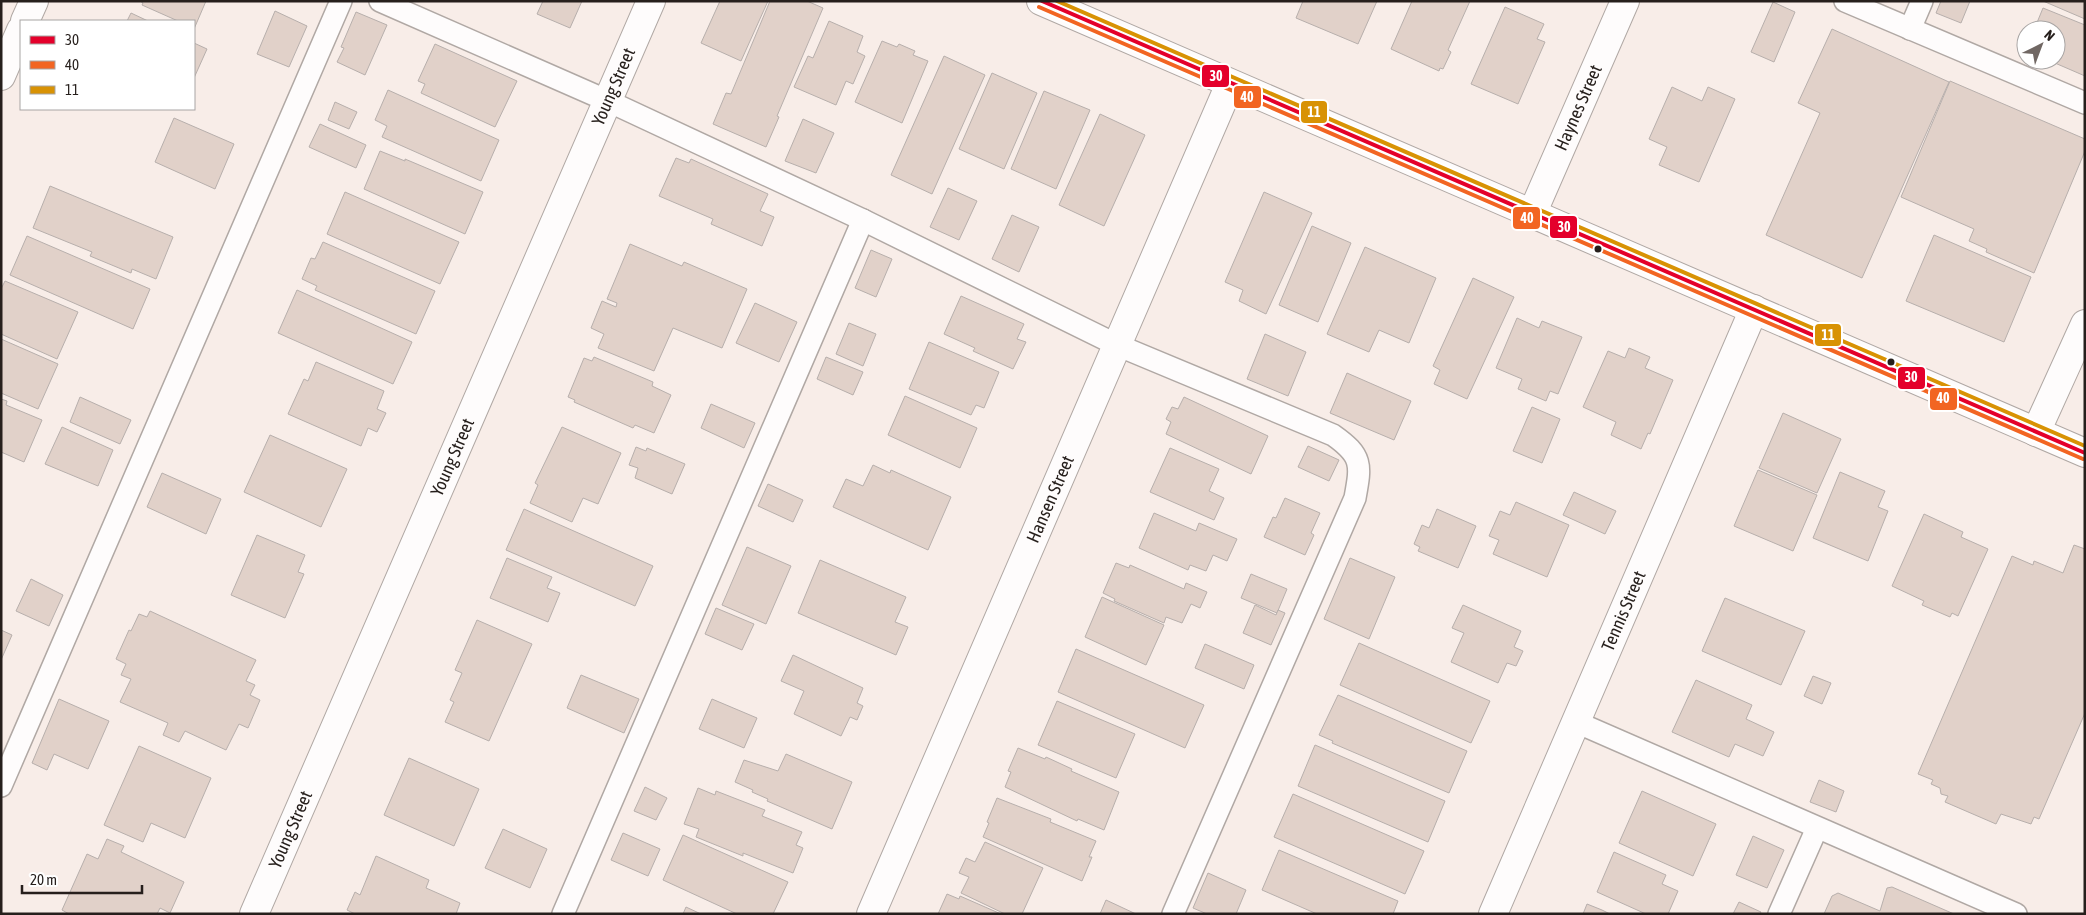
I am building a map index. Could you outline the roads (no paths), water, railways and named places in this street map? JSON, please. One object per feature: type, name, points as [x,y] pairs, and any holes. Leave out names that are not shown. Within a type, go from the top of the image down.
[{"type":"street","points":[[25,20],[34,1]]},
{"type":"street","name":"Young Street","points":[[254,914],[652,1]]},
{"type":"street","points":[[1041,1],[2085,453]]},
{"type":"street","name":"Haynes Street","points":[[1532,214],[1625,1]]},
{"type":"street","points":[[1,76],[20,32]]},
{"type":"street","name":"Hansen Street","points":[[871,914],[1230,84]]},
{"type":"street","name":"Tennis Street","points":[[1493,914],[1754,309]]},
{"type":"street","points":[[2036,432],[2085,324]]},
{"type":"lane","points":[[1,786],[341,1]]},
{"type":"lane","points":[[380,1],[608,101],[863,220],[1117,345],[1333,435],[1351,448],[1360,469],[1355,498],[1173,914]]},
{"type":"lane","points":[[1845,1],[2085,103]]},
{"type":"lane","points":[[1910,28],[1922,1]]},
{"type":"lane","points":[[563,914],[863,220]]},
{"type":"lane","points":[[1576,722],[2016,914]]},
{"type":"lane","points":[[1779,914],[1817,828]]}]
